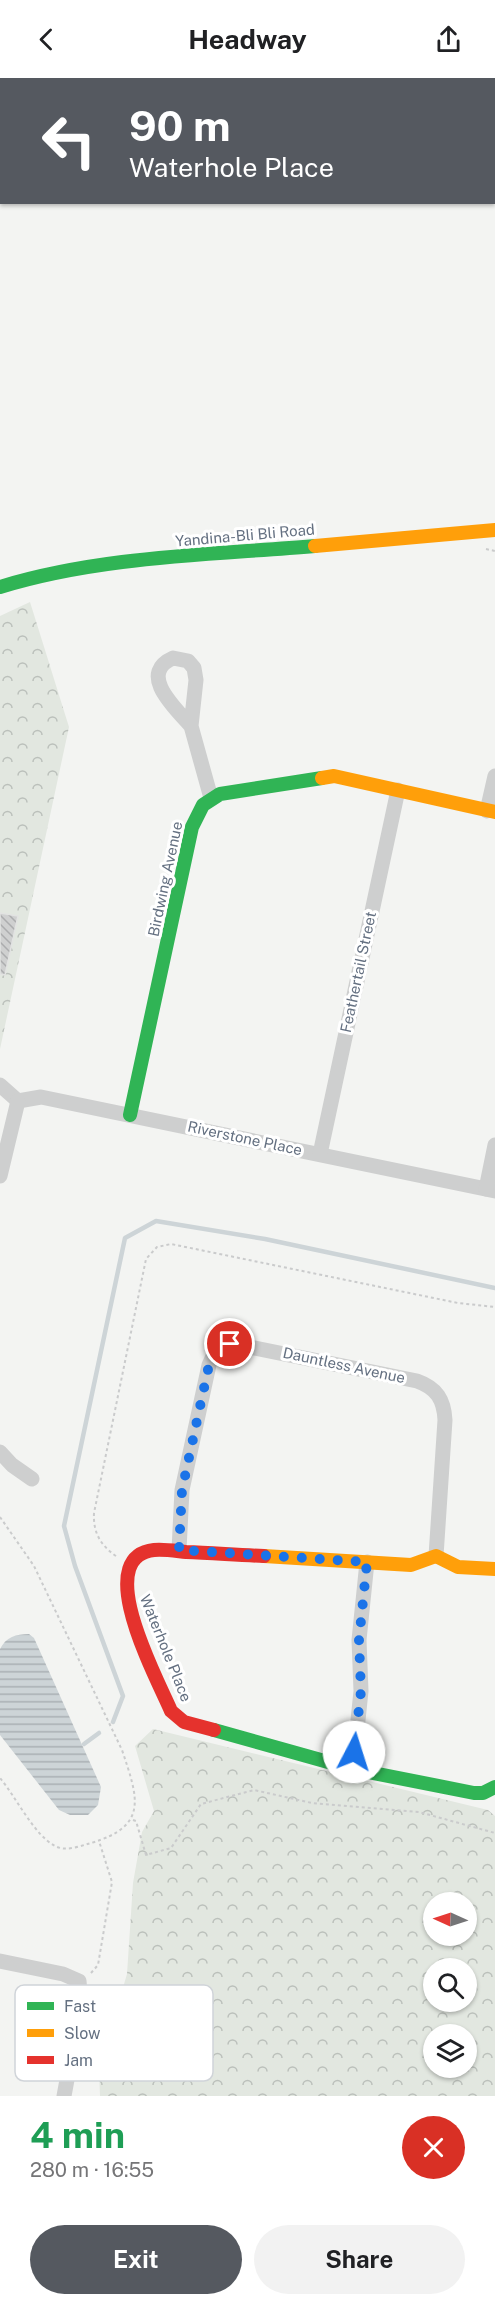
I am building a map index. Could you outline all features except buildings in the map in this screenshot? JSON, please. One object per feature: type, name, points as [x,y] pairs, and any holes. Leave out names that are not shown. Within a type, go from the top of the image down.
[{"type":"street","name":"Yandina-Bli Bli Road","points":[[0,587],[36,576],[92,565],[495,530]]},
{"type":"street","points":[[191,726],[211,798],[230,792],[334,777],[491,812],[495,776]]},
{"type":"street","name":"Feathertail Street","points":[[320,1154],[398,790]]},
{"type":"street","name":"Birdwing Avenue","points":[[130,1115],[192,827],[196,816],[211,798]]},
{"type":"street","points":[[0,1084],[18,1101],[0,1176]]},
{"type":"street","name":"Riverstone Place","points":[[18,1101],[40,1097],[490,1190]]},
{"type":"street","points":[[490,1190],[495,1145]]},
{"type":"street","name":"Dauntless Avenue","points":[[179,1550],[182,1490],[209,1365],[220,1348],[230,1344],[417,1381],[436,1391],[442,1400],[445,1420],[436,1556]]},
{"type":"street","points":[[0,1452],[12,1466],[32,1479]]},
{"type":"street","name":"Waterhole Place","points":[[436,1556],[411,1565],[179,1550],[146,1551],[129,1566],[125,1589],[171,1711],[184,1722],[354,1769],[474,1793],[483,1793],[495,1787]]},
{"type":"street","points":[[436,1556],[458,1567],[495,1569]]},
{"type":"street","points":[[354,1769],[361,1691],[359,1640],[367,1562]]},
{"type":"street","points":[[0,1961],[63,1974],[79,1981],[79,1985]]},
{"type":"street","points":[[64,2096],[67,2081]]},
{"type":"path","points":[[0,1517],[34,1566],[122,1749],[130,1773],[135,1807],[133,1820],[128,1826],[99,1841],[65,1849],[56,1847],[45,1839],[0,1778]]},
{"type":"path","points":[[133,1820],[136,1821],[146,1855],[171,1848],[201,1804],[254,1790],[312,1803],[418,1812],[495,1833]]},
{"type":"path","points":[[79,1981],[98,1965],[110,1906],[112,1882],[99,1841]]},
{"type":"green space","points":[[30,602],[69,727],[0,1049],[0,616]]},
{"type":"green space","points":[[153,1729],[488,1810],[495,1816],[495,2096],[100,2096],[99,2081],[213,2081],[213,1985],[124,1985],[127,1974],[133,1883],[142,1832],[154,1811],[135,1746]]},
{"type":"shaded area","points":[[29,1634],[34,1638],[101,1787],[98,1805],[88,1815],[70,1815],[59,1810],[0,1735],[0,1649],[12,1637]]},
{"type":"waterway","points":[[113,1722],[123,1696],[75,1566],[64,1526],[125,1238],[156,1221],[265,1239],[495,1288]]},
{"type":"waterway","points":[[84,1744],[99,1733]]},
{"type":"traffic: fast","points":[[0,587],[38,577],[116,563],[315,546]]},
{"type":"traffic: fast","points":[[130,1115],[192,827],[203,805],[220,794],[322,778]]},
{"type":"traffic: fast","points":[[214,1730],[353,1769],[474,1793],[483,1793],[495,1787]]},
{"type":"traffic: slow","points":[[315,546],[495,530]]},
{"type":"traffic: slow","points":[[322,778],[334,776],[495,812]]},
{"type":"traffic: slow","points":[[264,1556],[411,1565],[436,1556],[458,1567],[495,1569]]},
{"type":"traffic: jam","points":[[214,1730],[184,1722],[171,1711],[143,1649],[134,1622],[128,1596],[128,1574],[136,1558],[154,1550],[264,1556]]},
{"type":"route","points":[[230,1344],[220,1348],[214,1354],[209,1365],[182,1490],[179,1550],[367,1562],[359,1640],[361,1691],[354,1752]]}]
